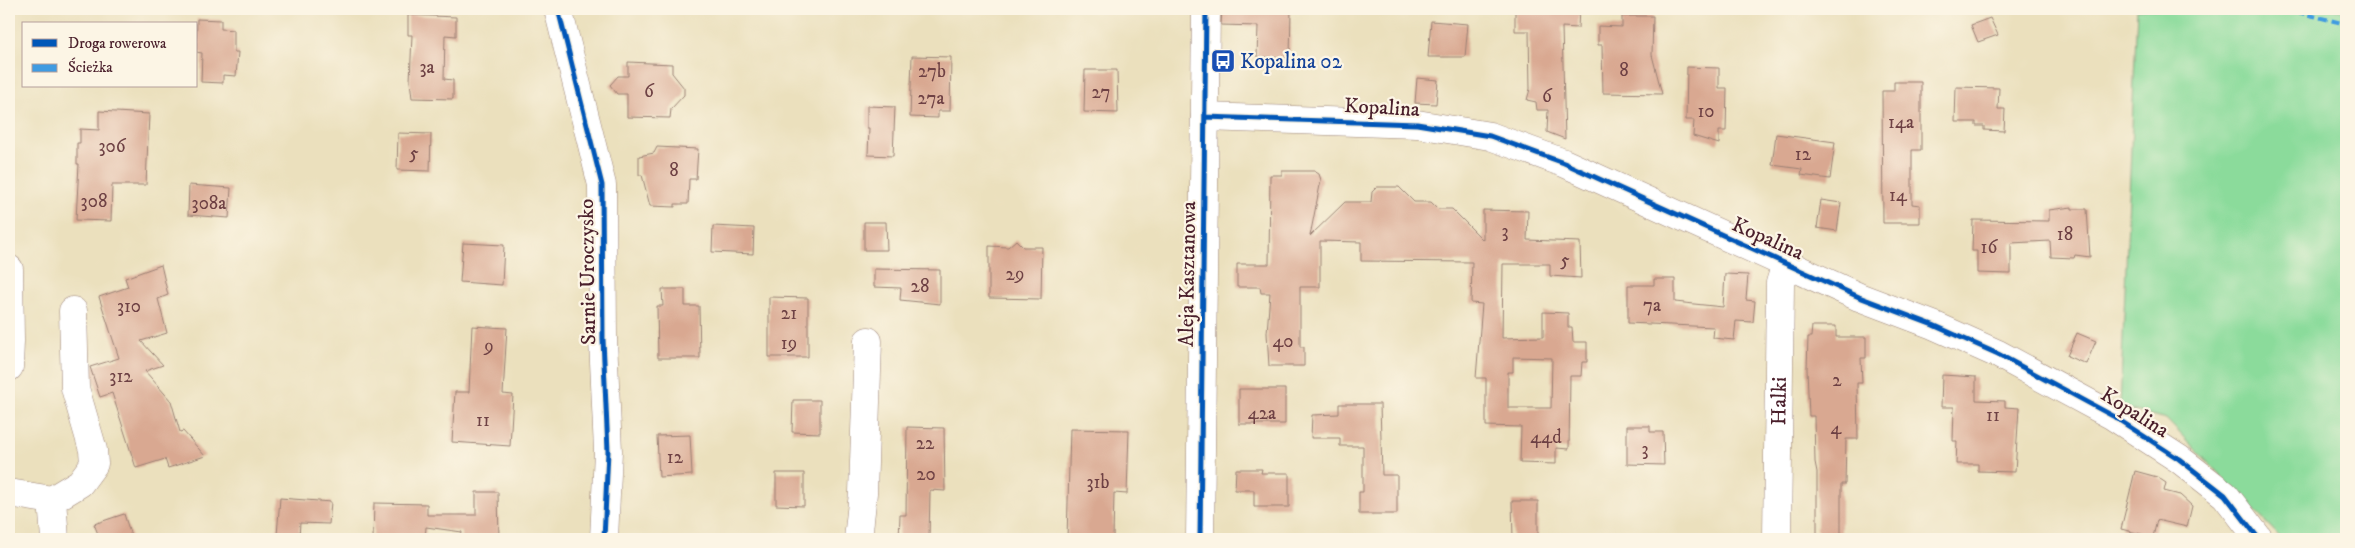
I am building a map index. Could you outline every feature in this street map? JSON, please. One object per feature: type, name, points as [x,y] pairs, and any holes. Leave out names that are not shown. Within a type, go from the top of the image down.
[{"type":"street","name":"Sarnie Uroczysko","points":[[558,9],[602,185],[603,340],[608,451],[604,539]]},
{"type":"street","name":"Aleja Kasztanowa","points":[[1200,539],[1206,9]]},
{"type":"street","name":"Kopalina","points":[[1205,117],[1417,124],[1490,136],[1564,162],[1859,297],[1933,325],[1998,354],[2112,416],[2179,459],[2225,495],[2258,539]]},
{"type":"street","name":"Halki","points":[[1776,539],[1780,283],[1786,264]]},
{"type":"street","points":[[9,268],[9,367]]},
{"type":"street","points":[[9,493],[52,500],[80,483],[94,464],[93,450],[75,388],[73,311]]},
{"type":"street","points":[[858,539],[863,493],[868,340]]},
{"type":"street","points":[[52,500],[55,539]]},
{"type":"green space","points":[[2137,9],[2346,9],[2346,539],[2282,539],[2166,419],[2120,407]]},
{"type":"building","points":[[1222,9],[1291,9],[1290,58],[1257,57],[1258,26],[1221,25]]},
{"type":"building","points":[[1515,9],[1579,9],[1578,28],[1562,27],[1565,139],[1547,132],[1548,110],[1537,110],[1536,102],[1527,100],[1530,89],[1529,31],[1515,31]]},
{"type":"building","points":[[408,15],[456,17],[456,36],[445,35],[444,79],[453,80],[453,99],[412,98],[410,81],[412,35],[408,35]]},
{"type":"building","points":[[1622,16],[1653,16],[1652,55],[1662,94],[1603,93],[1602,45],[1598,45],[1598,26],[1622,27]]},
{"type":"building","points":[[1990,18],[1998,35],[1978,42],[1971,25]]},
{"type":"building","points":[[197,19],[221,20],[221,29],[234,30],[234,52],[238,52],[236,76],[223,75],[223,83],[201,82],[202,53],[198,52]]},
{"type":"building","points":[[1431,21],[1468,24],[1465,57],[1428,57]]},
{"type":"building","points":[[912,56],[951,57],[950,111],[938,111],[938,118],[910,117]]},
{"type":"building","points":[[628,62],[672,64],[672,73],[684,88],[684,95],[671,109],[670,118],[627,117],[627,94],[617,94],[610,85],[618,76],[628,76]]},
{"type":"building","points":[[1687,67],[1719,68],[1719,88],[1727,88],[1726,131],[1719,131],[1719,144],[1693,136],[1694,120],[1686,120]]},
{"type":"building","points":[[1085,70],[1117,70],[1118,113],[1084,112]]},
{"type":"building","points":[[1417,78],[1438,80],[1436,104],[1415,103]]},
{"type":"building","points":[[1894,82],[1921,82],[1921,150],[1912,150],[1912,204],[1920,205],[1920,223],[1883,223],[1882,91],[1894,91]]},
{"type":"building","points":[[1956,87],[1999,88],[1998,109],[2005,109],[2004,131],[1984,130],[1984,126],[1976,126],[1976,122],[1955,122]]},
{"type":"building","points":[[867,106],[895,107],[893,156],[868,155],[869,128],[867,128]]},
{"type":"building","points":[[99,111],[149,114],[146,185],[112,185],[111,221],[76,220],[79,164],[77,164],[77,143],[80,143],[80,129],[99,130]]},
{"type":"building","points":[[398,133],[431,134],[430,171],[397,170]]},
{"type":"building","points":[[1776,134],[1835,142],[1830,179],[1801,175],[1802,169],[1772,165]]},
{"type":"building","points":[[657,147],[698,149],[696,179],[689,179],[688,204],[675,204],[675,207],[650,206],[642,175],[639,175],[639,156],[654,153]]},
{"type":"building","points":[[1282,171],[1314,171],[1319,174],[1321,180],[1310,236],[1345,202],[1371,202],[1372,192],[1377,187],[1399,187],[1414,202],[1431,202],[1438,209],[1452,209],[1483,240],[1483,210],[1528,211],[1527,240],[1580,242],[1581,278],[1550,276],[1550,264],[1503,264],[1502,338],[1543,337],[1543,312],[1568,313],[1568,327],[1572,327],[1573,342],[1587,342],[1587,362],[1582,362],[1581,376],[1570,376],[1569,449],[1556,448],[1556,464],[1520,463],[1521,427],[1486,426],[1486,378],[1476,378],[1482,304],[1471,303],[1472,262],[1361,261],[1361,242],[1320,241],[1320,287],[1300,287],[1300,347],[1304,347],[1304,366],[1269,366],[1267,333],[1270,293],[1261,293],[1260,287],[1237,287],[1237,264],[1269,264],[1270,175],[1282,175]],"holes":[[[1513,357],[1552,358],[1551,408],[1508,408],[1508,372],[1513,372]]]},
{"type":"building","points":[[189,185],[231,188],[229,218],[188,215]]},
{"type":"building","points":[[1821,200],[1841,203],[1837,231],[1817,228]]},
{"type":"building","points":[[2072,207],[2072,209],[2087,209],[2090,257],[2075,255],[2074,258],[2051,257],[2050,241],[2011,243],[2011,274],[1977,273],[1977,251],[1972,251],[1973,220],[2049,221],[2049,210]]},
{"type":"building","points":[[864,222],[886,222],[887,250],[864,250]]},
{"type":"building","points":[[713,226],[754,228],[753,254],[712,252]]},
{"type":"building","points":[[1016,240],[1023,247],[1042,247],[1041,299],[989,298],[989,246],[1008,247]]},
{"type":"building","points":[[463,243],[504,245],[502,285],[460,282]]},
{"type":"building","points":[[161,265],[168,295],[158,299],[167,333],[141,341],[163,365],[145,371],[171,401],[180,432],[183,431],[205,456],[168,468],[165,459],[136,468],[112,393],[100,397],[90,367],[119,358],[99,297],[128,287],[125,278]]},
{"type":"building","points":[[874,269],[940,270],[940,304],[900,300],[901,288],[874,287]]},
{"type":"building","points":[[1725,274],[1748,275],[1746,300],[1755,301],[1753,322],[1736,321],[1734,340],[1713,338],[1714,327],[1628,323],[1628,285],[1654,285],[1654,279],[1675,279],[1675,302],[1723,307]]},
{"type":"building","points":[[662,289],[685,289],[685,306],[699,306],[700,358],[658,358],[657,306],[663,306]]},
{"type":"building","points":[[769,297],[808,298],[808,357],[769,357]]},
{"type":"building","points":[[472,326],[507,328],[503,394],[513,395],[510,446],[452,442],[455,392],[469,392]]},
{"type":"building","points":[[1812,326],[1836,326],[1836,337],[1866,337],[1866,358],[1861,358],[1862,383],[1857,383],[1858,439],[1846,439],[1845,484],[1841,484],[1841,538],[1817,538],[1817,472],[1814,416],[1809,416],[1807,369],[1808,337],[1811,337]]},
{"type":"building","points":[[2077,333],[2096,341],[2086,364],[2067,356]]},
{"type":"building","points":[[1942,375],[1976,377],[1976,400],[2005,401],[2005,407],[2019,408],[2015,472],[1978,471],[1978,464],[1956,464],[1957,441],[1953,441],[1954,407],[1941,407]]},
{"type":"building","points":[[1239,389],[1285,389],[1285,424],[1239,424]]},
{"type":"building","points":[[793,400],[820,400],[820,433],[792,432]]},
{"type":"building","points":[[1339,404],[1380,404],[1382,475],[1397,475],[1397,514],[1359,514],[1359,492],[1363,492],[1363,446],[1340,446],[1340,438],[1311,438],[1312,415],[1339,414]]},
{"type":"building","points":[[1627,426],[1650,426],[1650,432],[1663,432],[1664,465],[1627,464]]},
{"type":"building","points":[[907,427],[944,428],[945,491],[930,490],[929,539],[899,539],[900,515],[906,515]]},
{"type":"building","points":[[1070,429],[1129,430],[1127,494],[1114,493],[1113,538],[1067,539]]},
{"type":"building","points":[[690,435],[692,475],[659,477],[657,436]]},
{"type":"building","points":[[1236,469],[1262,469],[1261,473],[1289,473],[1289,507],[1254,507],[1254,490],[1235,490]]},
{"type":"building","points":[[2135,471],[2157,477],[2166,483],[2164,491],[2180,495],[2192,506],[2187,527],[2157,520],[2153,537],[2121,529]]},
{"type":"building","points":[[776,473],[804,473],[804,506],[776,505]]},
{"type":"building","points":[[476,492],[498,492],[499,539],[461,539],[462,532],[426,527],[425,539],[373,539],[374,503],[427,504],[427,515],[476,515]]},
{"type":"building","points":[[280,498],[331,502],[329,524],[300,523],[299,537],[277,535]]},
{"type":"building","points":[[1512,501],[1538,501],[1538,539],[1513,539]]},
{"type":"building","points":[[124,514],[132,539],[100,539],[94,524]]},
{"type":"marked path","points":[[2285,9],[2346,24]]},
{"type":"cycle path","points":[[558,9],[602,185],[603,339],[608,451],[604,539]]},
{"type":"cycle path","points":[[1200,539],[1206,9]]},
{"type":"cycle path","points":[[1205,117],[1417,124],[1490,136],[1564,163],[1859,297],[1933,325],[1998,354],[2113,416],[2179,459],[2225,495],[2259,539]]},
{"type":"place","name":"Kopalina 02","points":[[1223,61]]}]
